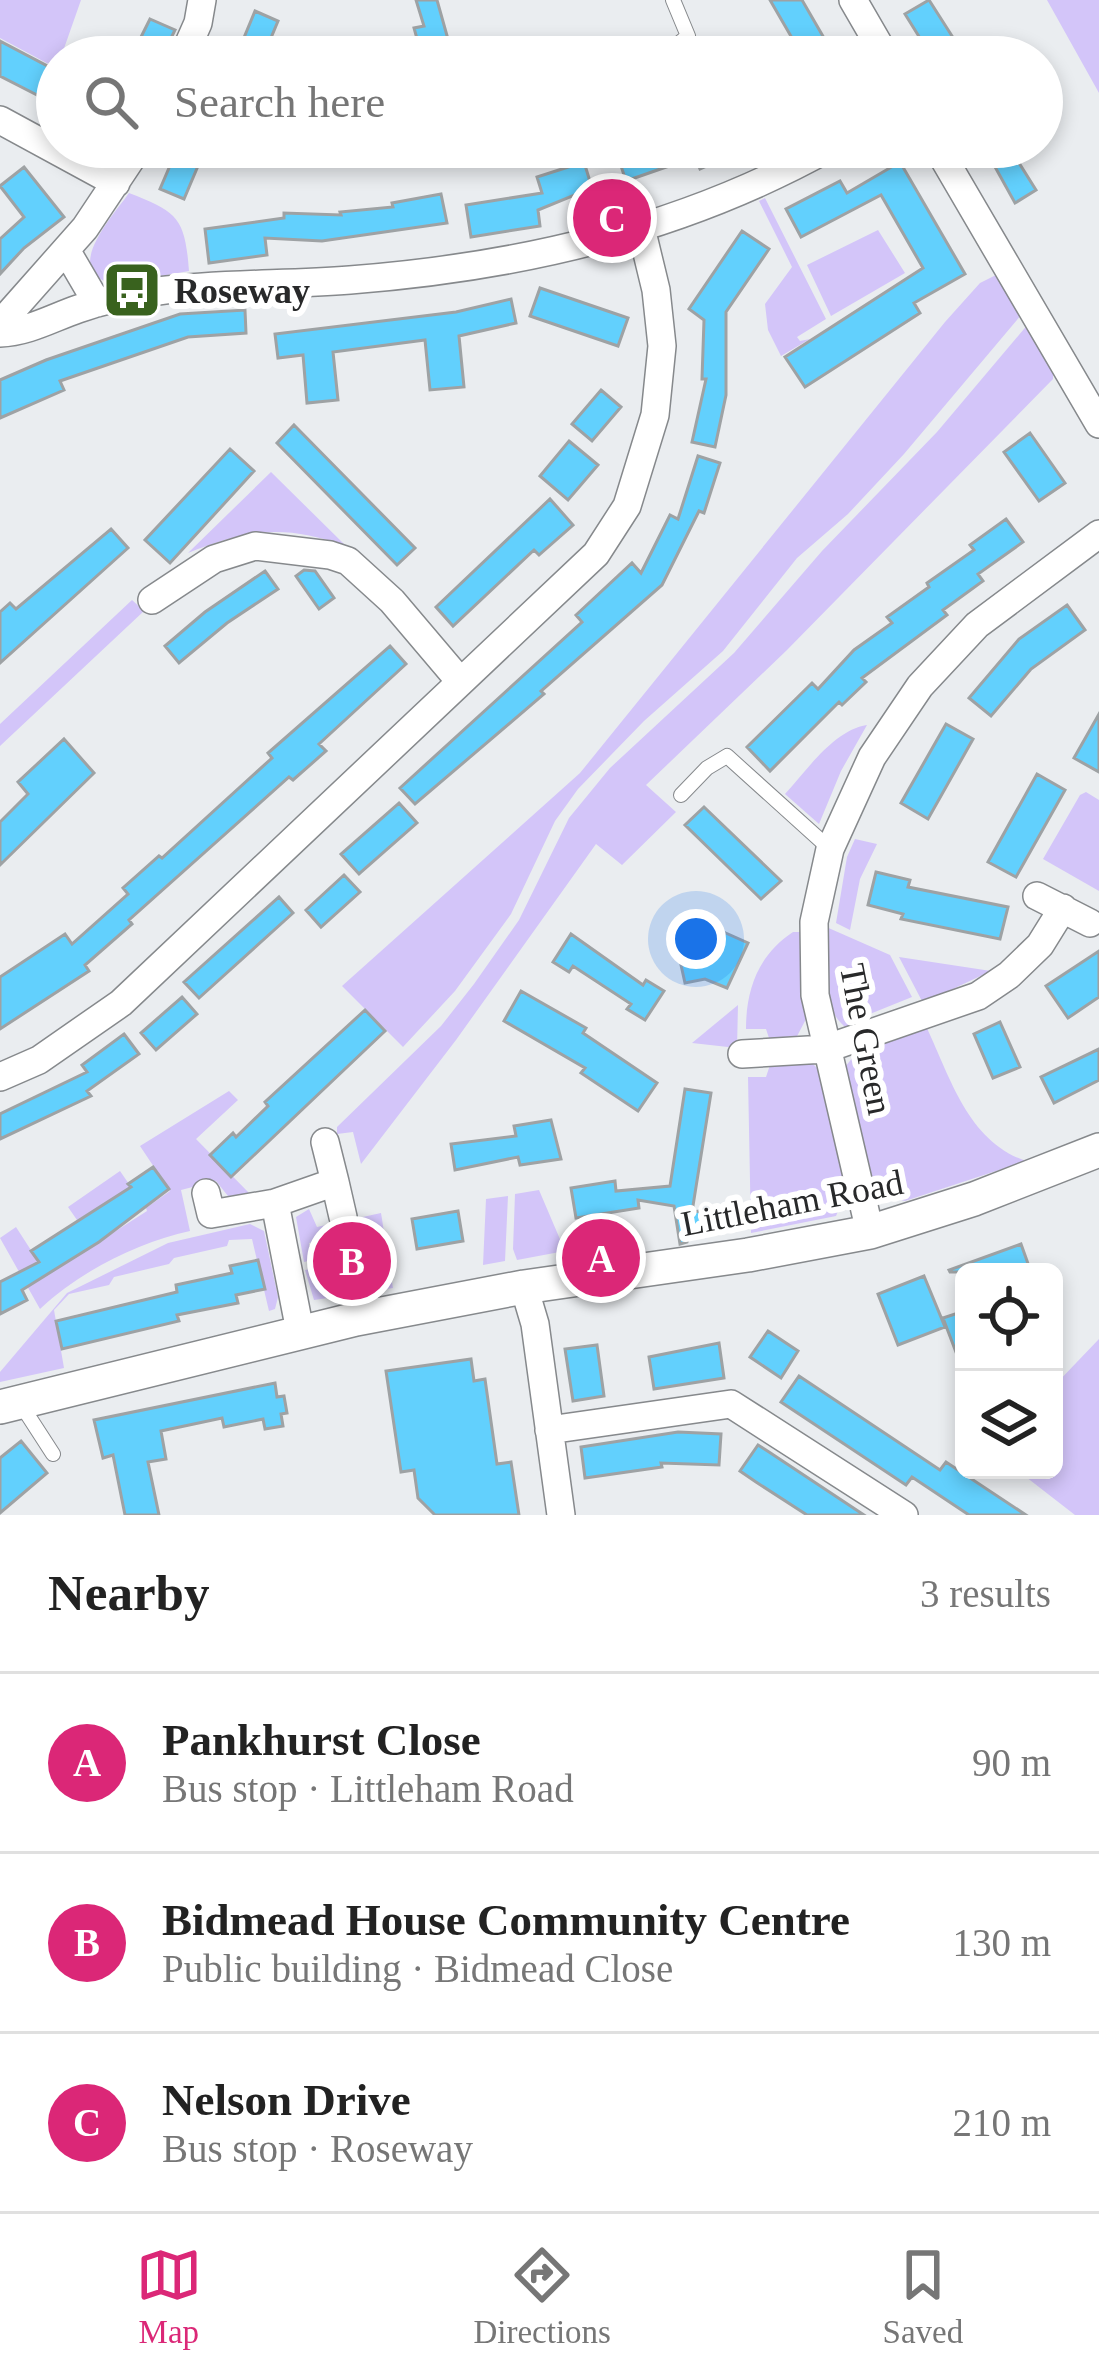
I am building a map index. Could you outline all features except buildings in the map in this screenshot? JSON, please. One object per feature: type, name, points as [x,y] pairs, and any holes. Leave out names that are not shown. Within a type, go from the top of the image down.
[{"type":"street","points":[[192,36],[202,0]]},
{"type":"street","points":[[853,0],[874,36]]},
{"type":"street","points":[[0,120],[36,140]]},
{"type":"street","points":[[88,168],[116,183]]},
{"type":"street","points":[[126,168],[66,250],[0,328],[18,332],[97,303],[190,287],[344,280],[500,264],[641,228],[788,168]]},
{"type":"street","points":[[950,168],[1099,424]]},
{"type":"street","points":[[0,1077],[39,1060],[121,1003],[596,554],[627,506],[655,415],[662,346],[656,290],[641,228]]},
{"type":"street","points":[[66,250],[97,303]]},
{"type":"street","name":"The Green","points":[[870,1232],[814,995],[814,922],[830,849],[872,757],[920,686],[977,625],[1099,533]]},
{"type":"street","points":[[152,600],[214,559],[255,546],[330,554],[348,562],[392,602],[459,680]]},
{"type":"street","points":[[742,1054],[825,1048],[978,995],[1009,975],[1040,945],[1050,902],[1090,923]]},
{"type":"street","points":[[325,1142],[343,1217]]},
{"type":"street","name":"Littleham Road","points":[[10,1404],[299,1331],[524,1287],[870,1232],[974,1199],[1099,1150]]},
{"type":"street","points":[[206,1193],[211,1214],[275,1203],[335,1182]]},
{"type":"street","points":[[275,1203],[299,1331]]},
{"type":"street","points":[[524,1287],[535,1324],[561,1515]]},
{"type":"street","points":[[549,1430],[731,1404],[904,1515]]},
{"type":"lane","points":[[673,0],[688,36]]},
{"type":"lane","points":[[681,795],[707,768],[727,756],[830,849]]},
{"type":"lane","points":[[10,1404],[53,1454]]},
{"type":"shaded area","points":[[0,0],[81,0],[68,36],[36,36],[36,57],[0,38]]},
{"type":"shaded area","points":[[1047,0],[1099,0],[1099,93]]},
{"type":"shaded area","points":[[129,193],[176,219],[185,239],[189,271],[116,284],[99,278],[91,269],[95,244]]},
{"type":"shaded area","points":[[765,198],[826,319],[797,337],[810,339],[781,356],[768,330],[765,304],[792,267],[759,201]]},
{"type":"shaded area","points":[[878,230],[905,273],[831,316],[807,265]]},
{"type":"shaded area","points":[[998,274],[1022,314],[904,454],[848,514],[797,558],[723,651],[644,721],[578,789],[555,821],[511,914],[455,991],[403,1047],[342,986],[580,773],[945,322],[980,283]]},
{"type":"shaded area","points":[[1029,323],[1053,365],[1053,379],[787,650],[646,785],[676,812],[622,865],[596,844],[361,1164],[353,1132],[337,1134],[337,1127],[441,1026],[474,984],[519,920],[569,818],[610,768],[734,653],[822,551],[937,432]]},
{"type":"shaded area","points":[[271,472],[346,546],[304,534],[266,532],[188,553]]},
{"type":"shaded area","points":[[132,600],[144,611],[0,746],[0,724]]},
{"type":"shaded area","points":[[867,725],[819,824],[785,794],[832,743]]},
{"type":"shaded area","points":[[1086,792],[1099,800],[1099,891],[1043,859]]},
{"type":"shaded area","points":[[855,839],[877,844],[860,879],[850,930],[836,923],[847,857]]},
{"type":"shaded area","points":[[824,926],[890,955],[912,997],[855,1020],[848,1029],[838,1020],[828,996]]},
{"type":"shaded area","points":[[793,932],[803,932],[806,1019],[794,1042],[771,1044],[766,1029],[746,1029],[748,1001],[763,963]]},
{"type":"shaded area","points":[[899,957],[991,971],[923,1003]]},
{"type":"shaded area","points":[[738,1005],[737,1048],[692,1043]]},
{"type":"shaded area","points":[[925,1024],[975,1123],[1006,1152],[1026,1161],[905,1201],[885,1196],[875,1183],[870,1184],[845,1067],[858,1051]]},
{"type":"shaded area","points":[[810,1061],[821,1072],[850,1196],[844,1197],[836,1216],[751,1233],[748,1077],[766,1077],[770,1065]]},
{"type":"shaded area","points":[[229,1091],[238,1100],[196,1139],[250,1194],[228,1196],[216,1181],[181,1190],[190,1231],[110,1260],[40,1309],[0,1238],[16,1227],[47,1275],[147,1211],[170,1191],[140,1146]]},
{"type":"shaded area","points":[[120,1171],[131,1187],[77,1220],[68,1207]]},
{"type":"shaded area","points":[[539,1190],[565,1251],[517,1260],[513,1249],[515,1194]]},
{"type":"shaded area","points":[[508,1196],[505,1261],[483,1265],[486,1199]]},
{"type":"shaded area","points":[[309,1209],[317,1227],[381,1213],[393,1288],[374,1291],[371,1273],[387,1269],[377,1228],[309,1243],[312,1260],[304,1262],[296,1217]]},
{"type":"shaded area","points":[[250,1224],[264,1231],[278,1297],[275,1309],[269,1311],[252,1239],[229,1240],[227,1246],[174,1258],[169,1264],[114,1277],[109,1285],[69,1294],[54,1310],[64,1368],[0,1382],[0,1372],[67,1293],[168,1243]]},
{"type":"shaded area","points":[[315,1268],[318,1282],[359,1275],[362,1293],[314,1300],[305,1270]]},
{"type":"shaded area","points":[[1099,1339],[1099,1515],[1075,1515],[1029,1479],[1063,1479],[1063,1377]]},
{"type":"place","name":"Nelson Drive","points":[[612,218]]},
{"type":"place","name":"Roseway","points":[[132,290]]},
{"type":"place","name":"Pankhurst Close","points":[[601,1258]]},
{"type":"place","name":"Bidmead House Community Centre","points":[[352,1261]]}]
